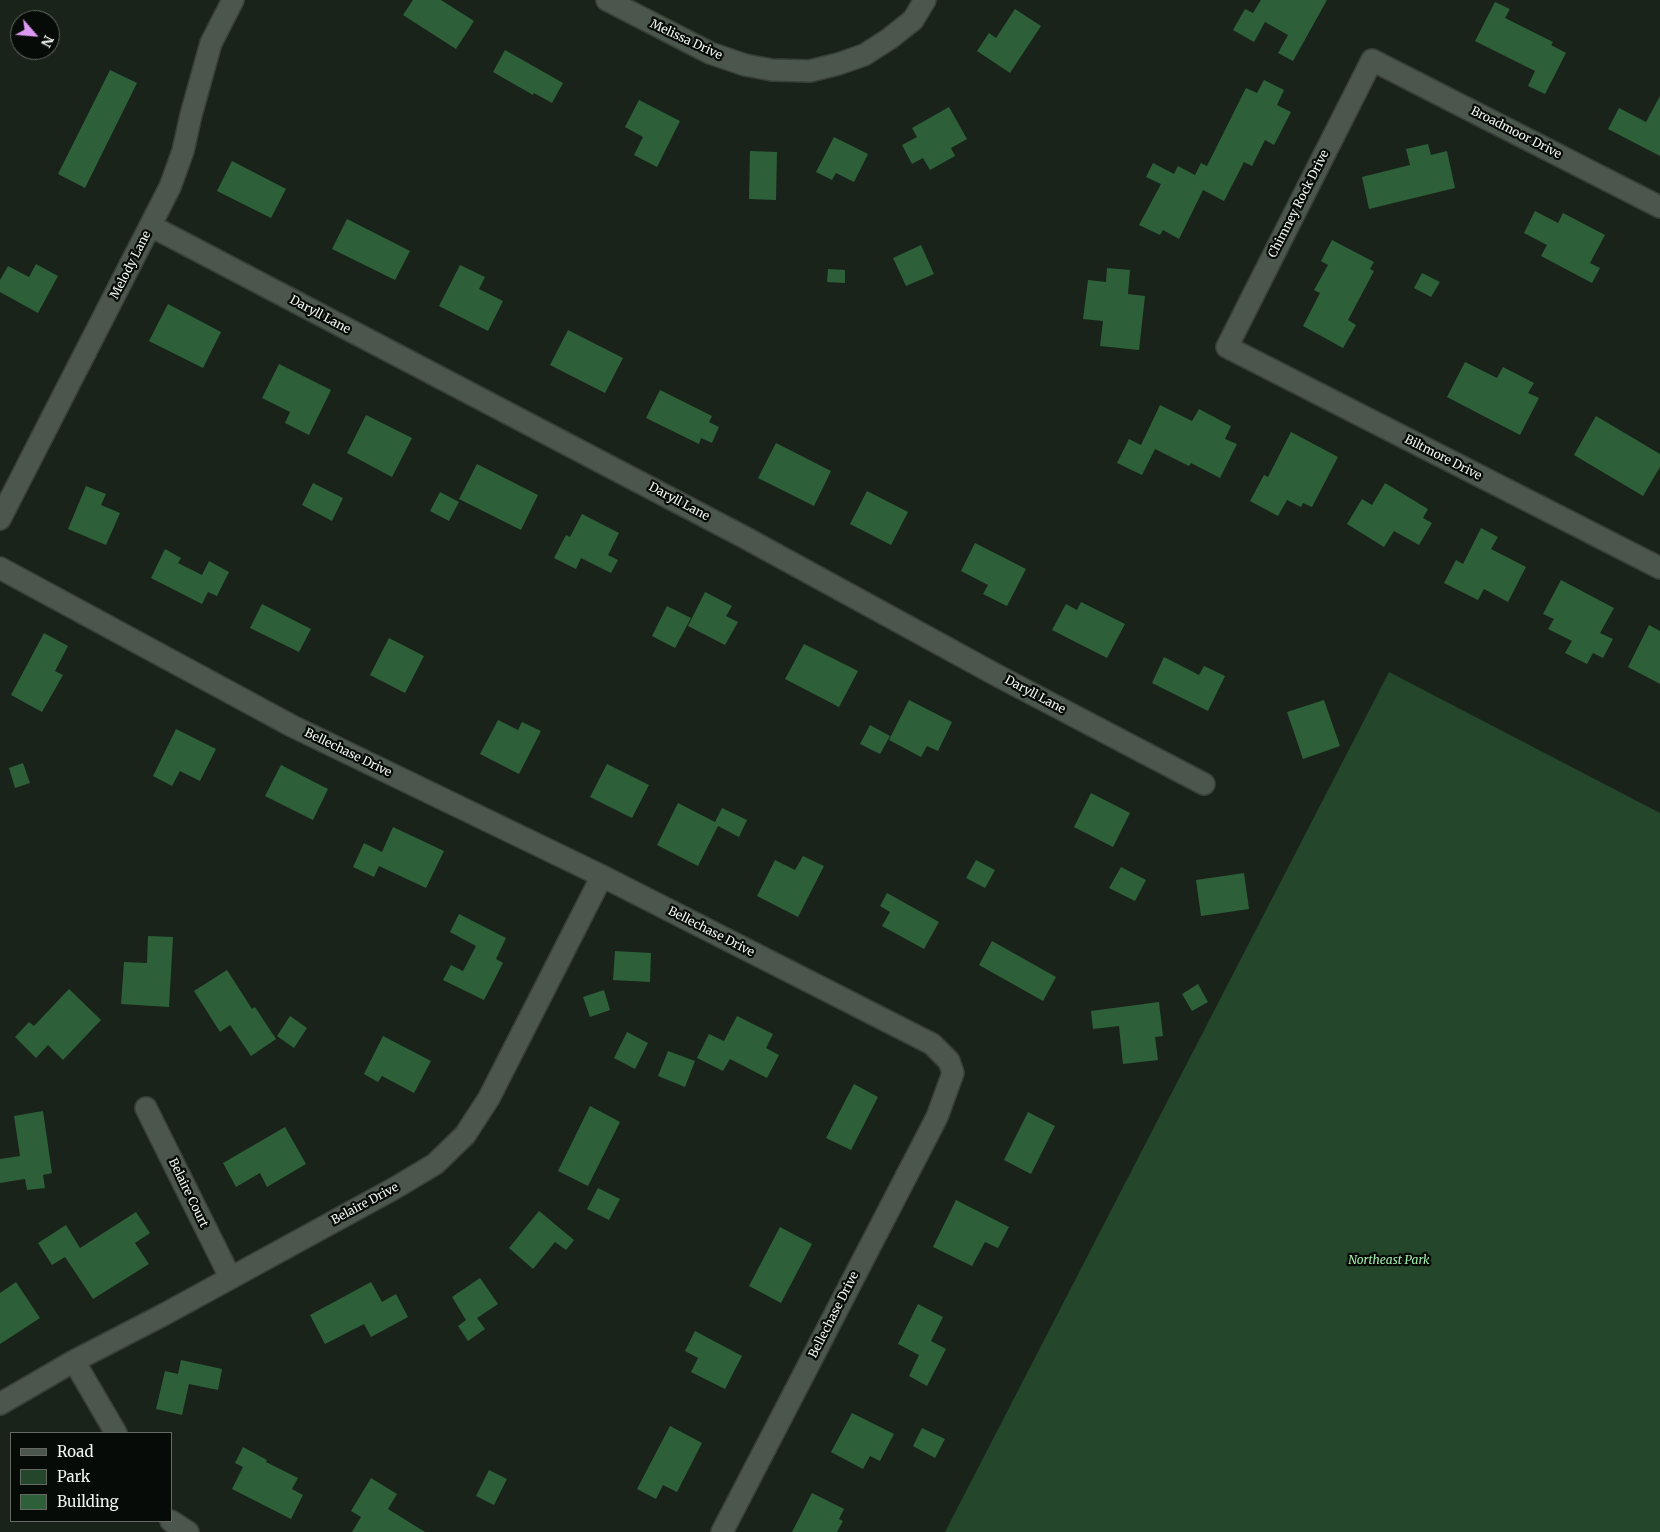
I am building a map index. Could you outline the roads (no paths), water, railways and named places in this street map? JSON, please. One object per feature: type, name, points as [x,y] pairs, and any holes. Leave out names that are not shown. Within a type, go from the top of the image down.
[{"type":"street","name":"Melody Lane","points":[[0,519],[170,187],[183,150],[200,79],[211,43],[233,0]]},
{"type":"street","name":"Melissa Drive","points":[[607,0],[710,53],[745,65],[772,70],[810,70],[838,64],[864,55],[889,39],[913,20],[924,0]]},
{"type":"street","name":"Broadmoor Drive","points":[[1372,60],[1660,207]]},
{"type":"street","name":"Chimney Rock Drive","points":[[1227,347],[1372,60]]},
{"type":"street","name":"Daryll Lane","points":[[151,226],[744,536],[1000,677],[1204,784]]},
{"type":"street","name":"Biltmore Drive","points":[[1227,347],[1660,568]]},
{"type":"street","name":"Bellechase Drive","points":[[0,568],[292,726],[602,876],[932,1044],[949,1061],[954,1073],[933,1124],[722,1532]]},
{"type":"street","name":"Belaire Drive","points":[[0,1404],[74,1361],[163,1315],[435,1164],[465,1135],[488,1098],[602,876]]},
{"type":"street","name":"Belaire Court","points":[[146,1108],[230,1277]]},
{"type":"street","points":[[74,1361],[115,1432]]},
{"type":"street","points":[[172,1522],[188,1532]]},
{"type":"park label","name":"Northeast Park","points":[[1389,1261]]}]
